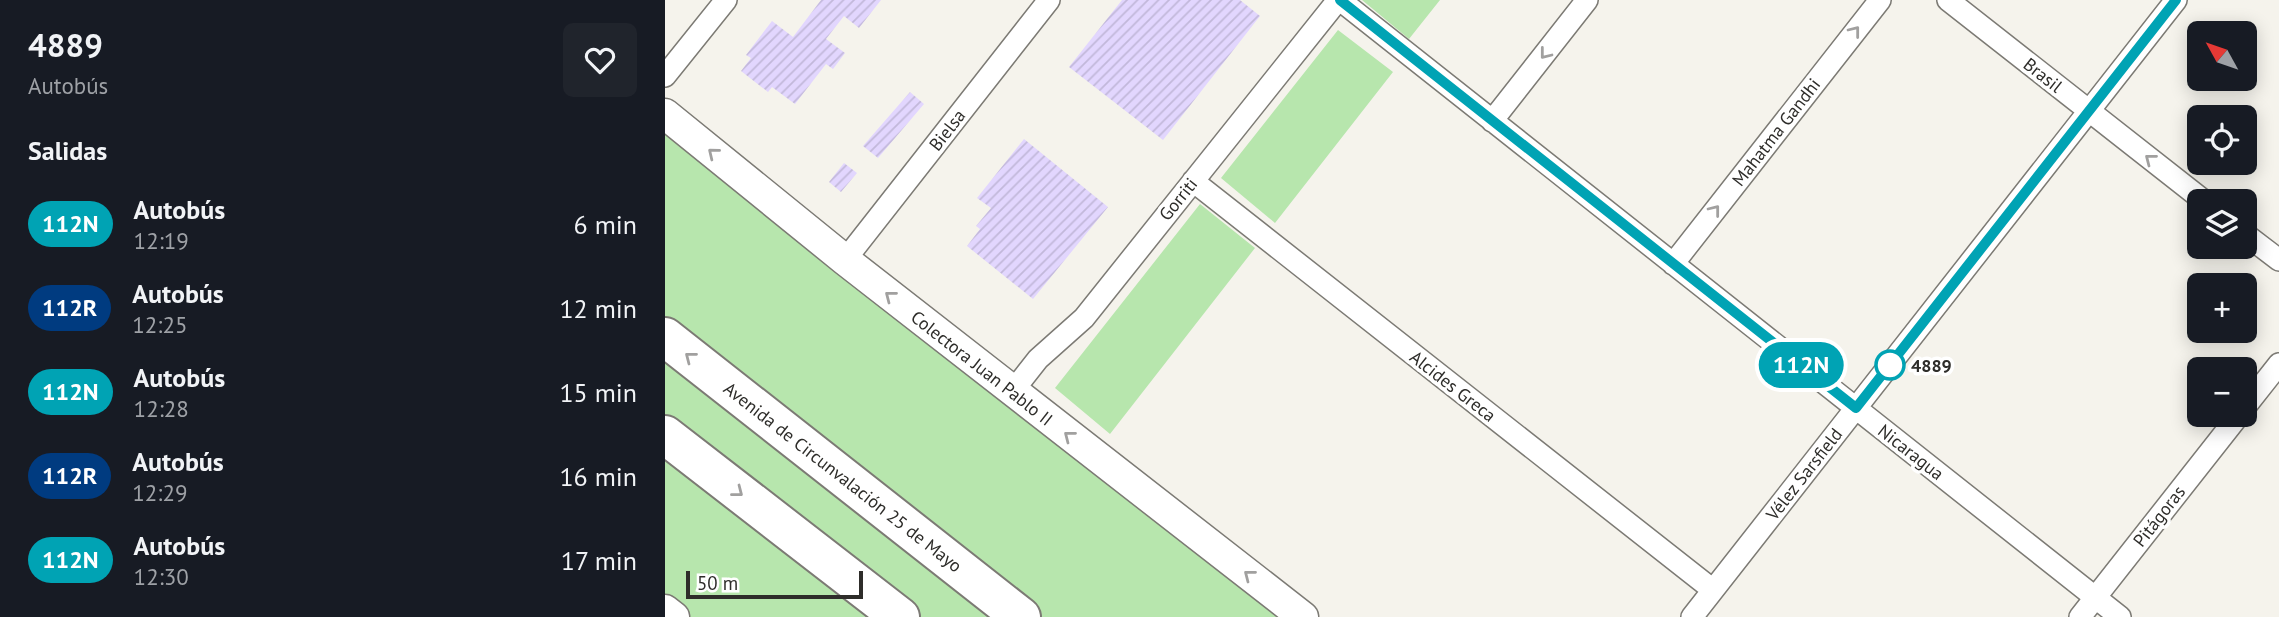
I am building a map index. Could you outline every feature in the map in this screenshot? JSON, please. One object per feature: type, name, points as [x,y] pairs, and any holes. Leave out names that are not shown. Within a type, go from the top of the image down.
[{"type":"highway","name":"Avenida de Circunvalación 25 de Mayo","points":[[665,337],[1021,617]]},
{"type":"highway","points":[[665,435],[900,617]]},
{"type":"main road","name":"Colectora Juan Pablo II","points":[[665,114],[1012,392],[1303,617]]},
{"type":"main road","points":[[665,610],[674,617]]},
{"type":"street","points":[[665,76],[726,0]]},
{"type":"street","name":"Bielsa","points":[[845,260],[1049,0]]},
{"type":"street","name":"Nicaragua","points":[[1339,0],[2120,617]]},
{"type":"street","name":"Gorriti","points":[[1012,392],[1038,359],[1084,318],[1339,0]]},
{"type":"street","points":[[1492,121],[1587,0]]},
{"type":"street","name":"Mahatma Gandhi","points":[[1673,264],[1879,0]]},
{"type":"street","name":"Brasil","points":[[1948,0],[2189,189]]},
{"type":"street","name":"Vélez Sarsfield","points":[[1692,617],[2176,0]]},
{"type":"street","name":"Alcides Greca","points":[[1193,181],[1713,590]]},
{"type":"street","points":[[2257,243],[2279,260]]},
{"type":"street","points":[[2257,392],[2279,364]]},
{"type":"street","name":"Pitágoras","points":[[2080,617],[2230,427]]},
{"type":"green space","points":[[1362,0],[1440,0],[1409,39]]},
{"type":"green space","points":[[1338,30],[1393,72],[1275,223],[1221,178]]},
{"type":"green space","points":[[665,114],[1303,617],[674,617],[665,610]]},
{"type":"green space","points":[[1200,204],[1255,248],[1110,434],[1055,388]]},
{"type":"building","points":[[821,0],[881,0],[859,28],[844,16],[826,39],[845,53],[833,69],[826,64],[795,104],[772,87],[768,92],[741,71],[751,58],[746,55],[772,21],[793,37]]},
{"type":"building","points":[[1122,0],[1240,0],[1260,16],[1163,140],[1069,67]]},
{"type":"building","points":[[910,92],[924,104],[878,158],[863,146]]},
{"type":"building","points":[[1024,139],[1108,207],[1033,299],[967,246],[980,229],[976,226],[991,208],[977,198]]},
{"type":"building","points":[[844,163],[857,173],[841,192],[829,182]]},
{"type":"bus line","name":"112N","points":[[1340,0],[1856,408],[2176,0]]},
{"type":"place","name":"4889","points":[[1890,365]]}]
